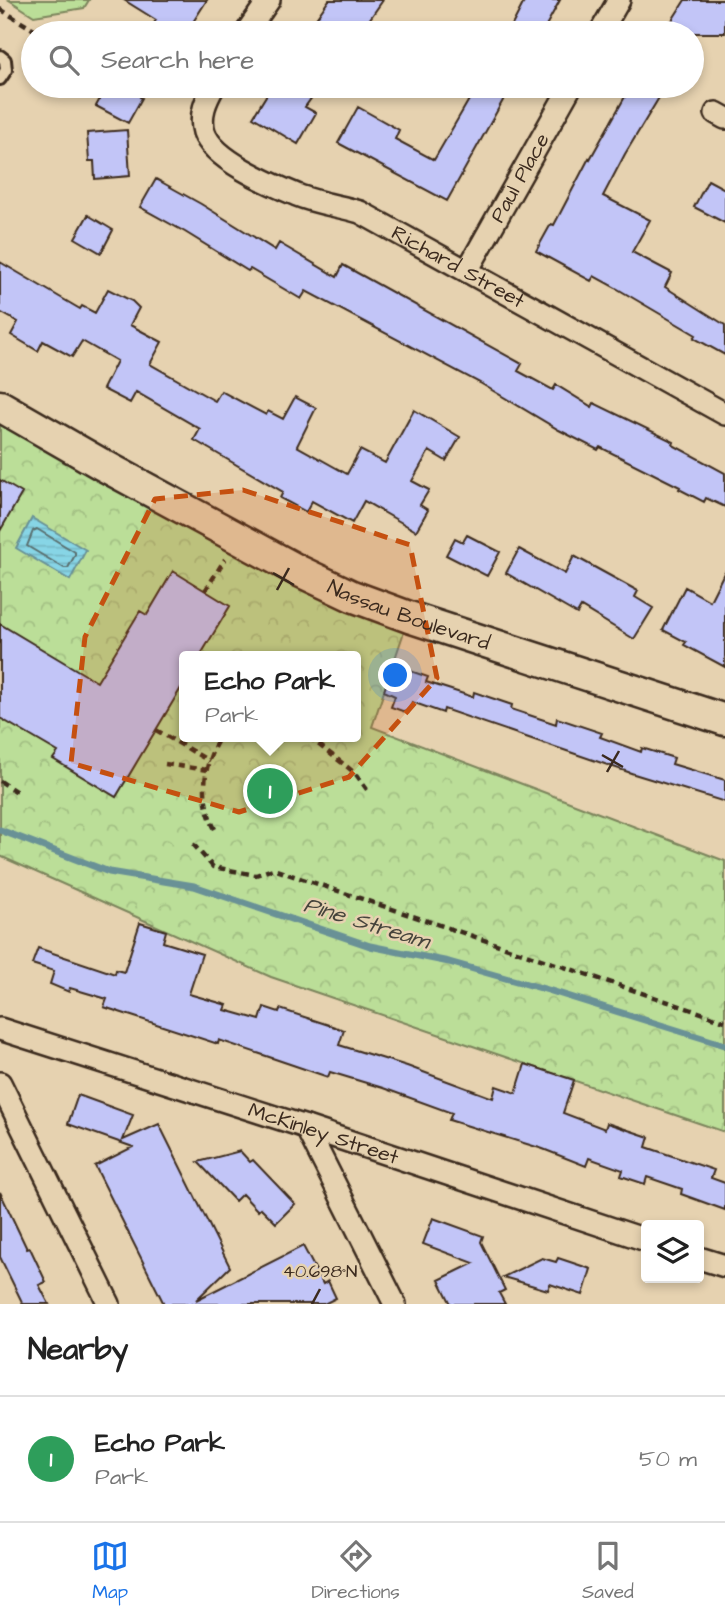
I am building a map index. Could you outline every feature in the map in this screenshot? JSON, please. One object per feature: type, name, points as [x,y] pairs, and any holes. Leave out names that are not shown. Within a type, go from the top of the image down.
[{"type":"main road","name":"Nassau Boulevard","points":[[0,406],[297,570],[352,596],[725,720]]},
{"type":"street","points":[[254,21],[269,0]]},
{"type":"street","points":[[607,21],[619,0]]},
{"type":"street","name":"Richard Street","points":[[207,98],[204,104],[204,133],[212,148],[228,161],[298,196],[360,212],[725,414]]},
{"type":"street","name":"Paul Place","points":[[467,271],[563,98]]},
{"type":"street","name":"McKinley Street","points":[[0,1029],[641,1238]]},
{"type":"street","points":[[0,1083],[109,1304]]},
{"type":"street","points":[[306,1127],[395,1304]]},
{"type":"street","points":[[704,1260],[725,1266]]},
{"type":"lane","points":[[0,56],[5,60],[6,70],[0,79]]},
{"type":"path","points":[[0,9],[21,22]]},
{"type":"path","points":[[205,591],[226,558]]},
{"type":"path","points":[[156,730],[209,761]]},
{"type":"path","points":[[215,742],[207,769],[205,803],[208,817],[215,829]]},
{"type":"path","points":[[315,742],[355,773],[368,791]]},
{"type":"path","points":[[165,764],[207,769]]},
{"type":"path","points":[[0,780],[17,792]]},
{"type":"path","points":[[193,844],[213,867],[256,875],[273,869],[725,1021]]},
{"type":"highlighted area","points":[[243,490],[410,545],[437,678],[349,777],[239,812],[71,763],[85,637],[155,499]]},
{"type":"green space","points":[[9,0],[89,0],[84,8],[34,16]]},
{"type":"green space","points":[[0,406],[409,617],[372,727],[725,861],[725,1132],[271,977],[0,856]]},
{"type":"water","points":[[32,518],[86,550],[70,580],[16,548]]},
{"type":"building","points":[[124,0],[207,0],[194,21],[156,20]]},
{"type":"building","points":[[329,0],[383,0],[368,21],[314,21]]},
{"type":"building","points":[[525,0],[560,0],[549,21],[514,21]]},
{"type":"building","points":[[685,0],[725,0],[725,33],[704,33],[704,21],[672,21]]},
{"type":"building","points":[[100,98],[142,98],[128,123],[96,106]]},
{"type":"building","points":[[265,98],[311,98],[305,107],[316,113],[298,144],[253,117]]},
{"type":"building","points":[[470,98],[504,98],[447,201],[338,143],[358,107],[399,130],[395,139],[434,160]]},
{"type":"building","points":[[624,98],[659,98],[603,196],[650,220],[632,252],[672,273],[665,287],[725,325],[725,355],[616,288],[594,276],[591,281],[536,251],[551,224],[554,225]]},
{"type":"building","points":[[127,130],[130,176],[95,179],[94,161],[89,161],[87,133]]},
{"type":"building","points":[[156,179],[275,250],[279,243],[337,277],[343,265],[522,364],[518,371],[553,390],[556,385],[592,407],[594,403],[674,442],[673,445],[725,473],[725,507],[706,498],[704,502],[600,447],[598,450],[559,430],[480,383],[306,291],[301,299],[250,269],[248,271],[140,207]]},
{"type":"building","points":[[708,180],[725,189],[725,223],[694,207]]},
{"type":"building","points":[[88,215],[113,230],[101,253],[75,238]]},
{"type":"building","points":[[0,262],[80,309],[82,306],[95,313],[108,289],[132,301],[139,308],[130,325],[162,342],[150,364],[215,401],[221,391],[266,415],[268,411],[283,419],[295,397],[316,408],[297,446],[347,474],[360,450],[385,463],[414,410],[460,437],[446,461],[429,451],[412,481],[429,490],[420,505],[428,510],[416,531],[364,501],[352,523],[312,501],[306,512],[280,498],[283,492],[194,440],[200,429],[136,392],[130,403],[103,389],[117,361],[82,341],[72,357],[43,341],[38,351],[11,335],[18,322],[0,312]]},
{"type":"building","points":[[0,480],[22,493],[0,531]]},
{"type":"building","points":[[467,535],[500,552],[487,576],[446,555],[455,538],[463,542]]},
{"type":"building","points":[[519,549],[565,574],[574,556],[638,591],[635,597],[653,608],[634,639],[581,607],[577,614],[506,573]]},
{"type":"building","points":[[173,571],[230,606],[203,651],[179,651],[179,691],[116,797],[53,759],[58,752],[0,718],[0,624],[97,682],[140,611],[147,615]]},
{"type":"building","points":[[725,571],[725,667],[684,645],[686,642],[663,630],[685,587],[710,601]]},
{"type":"building","points":[[393,665],[428,677],[426,682],[473,697],[474,692],[512,705],[511,709],[556,724],[557,718],[602,733],[600,737],[641,752],[642,748],[674,758],[672,764],[725,780],[725,802],[444,709],[443,713],[412,702],[408,713],[391,707],[395,696],[384,691]]},
{"type":"building","points":[[140,923],[166,931],[163,942],[202,954],[189,994],[227,1005],[225,1010],[260,1020],[264,1007],[279,1012],[280,1009],[344,1030],[339,1045],[407,1066],[493,1098],[496,1086],[516,1093],[525,1064],[574,1080],[563,1113],[605,1129],[607,1123],[649,1137],[646,1147],[714,1170],[711,1178],[725,1183],[725,1210],[681,1194],[682,1189],[647,1177],[645,1184],[621,1176],[623,1170],[589,1158],[586,1166],[543,1149],[449,1120],[452,1113],[383,1088],[330,1072],[328,1077],[219,1040],[218,1044],[104,1007],[107,999],[70,988],[69,992],[50,984],[54,971],[32,964],[38,948],[115,974],[116,970],[124,972]]},
{"type":"building","points":[[78,1095],[133,1115],[123,1140],[159,1124],[230,1267],[196,1300],[303,1246],[323,1284],[328,1281],[336,1298],[324,1304],[164,1304],[95,1166],[133,1147],[68,1124]]},
{"type":"building","points":[[240,1151],[250,1162],[253,1160],[295,1204],[276,1223],[261,1208],[258,1211],[242,1194],[235,1201],[198,1162]]},
{"type":"building","points":[[0,1192],[46,1282],[39,1285],[49,1304],[23,1304],[0,1257]]},
{"type":"building","points":[[433,1218],[483,1236],[481,1242],[505,1290],[499,1293],[505,1304],[451,1304],[439,1280],[474,1263],[423,1244]]},
{"type":"building","points":[[542,1258],[556,1262],[558,1258],[591,1269],[583,1295],[550,1284],[548,1290],[503,1277]]},
{"type":"waterway","name":"Pine Stream","points":[[0,830],[109,872],[194,886],[370,946],[449,962],[725,1045]]},
{"type":"place","name":"Echo Park","points":[[270,791]]}]
